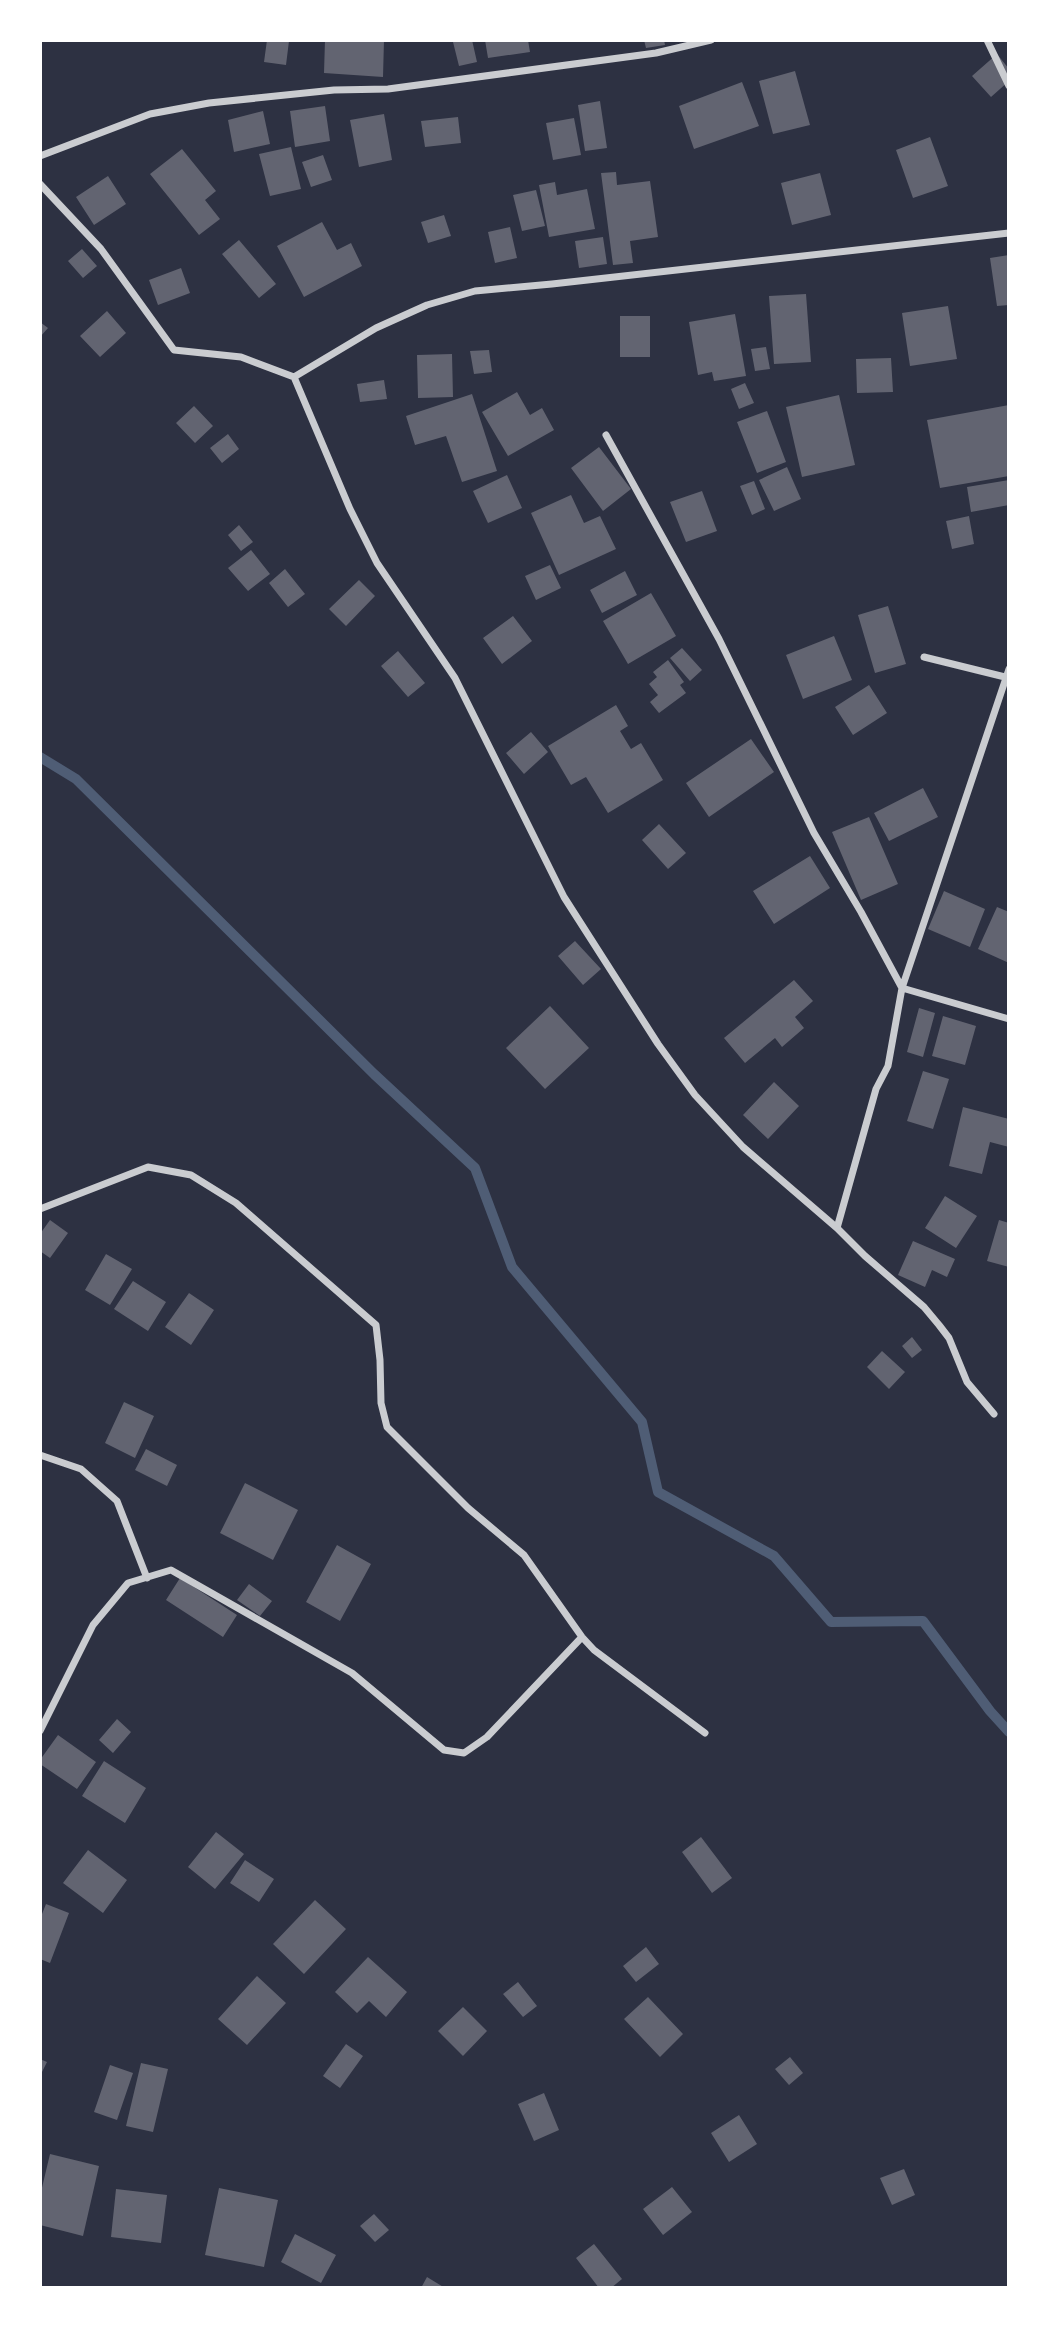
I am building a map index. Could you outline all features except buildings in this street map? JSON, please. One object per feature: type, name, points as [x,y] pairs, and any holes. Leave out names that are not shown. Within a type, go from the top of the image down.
[{"type":"street","points":[[40,156],[150,114],[209,103],[334,90],[388,89],[656,53],[711,40]]},
{"type":"street","points":[[987,40],[1009,86]]},
{"type":"street","points":[[40,184],[100,249],[174,350],[242,357],[294,377],[349,509],[377,563],[455,678],[564,897],[658,1044],[695,1095],[743,1147],[924,1307],[949,1338],[967,1382],[993,1414]]},
{"type":"street","points":[[294,377],[376,328],[427,305],[475,291],[1009,233]]},
{"type":"street","points":[[606,435],[719,639],[814,833],[902,988],[1009,1019]]},
{"type":"street","points":[[837,1228],[876,1089],[888,1066],[902,988],[1008,675],[924,657]]},
{"type":"street","points":[[40,1209],[148,1167],[191,1175],[236,1203],[376,1325],[381,1403],[387,1427],[468,1508],[524,1555],[594,1650],[705,1733]]},
{"type":"street","points":[[40,1455],[81,1469],[117,1501],[147,1578]]},
{"type":"street","points":[[40,1731],[93,1625],[128,1583],[171,1570],[352,1672],[443,1750],[464,1753],[486,1737],[582,1637]]},
{"type":"waterway","points":[[40,757],[76,779],[374,1074],[475,1168],[512,1267],[642,1422],[658,1492],[774,1556],[831,1622],[923,1621],[990,1711],[1009,1732]]}]
